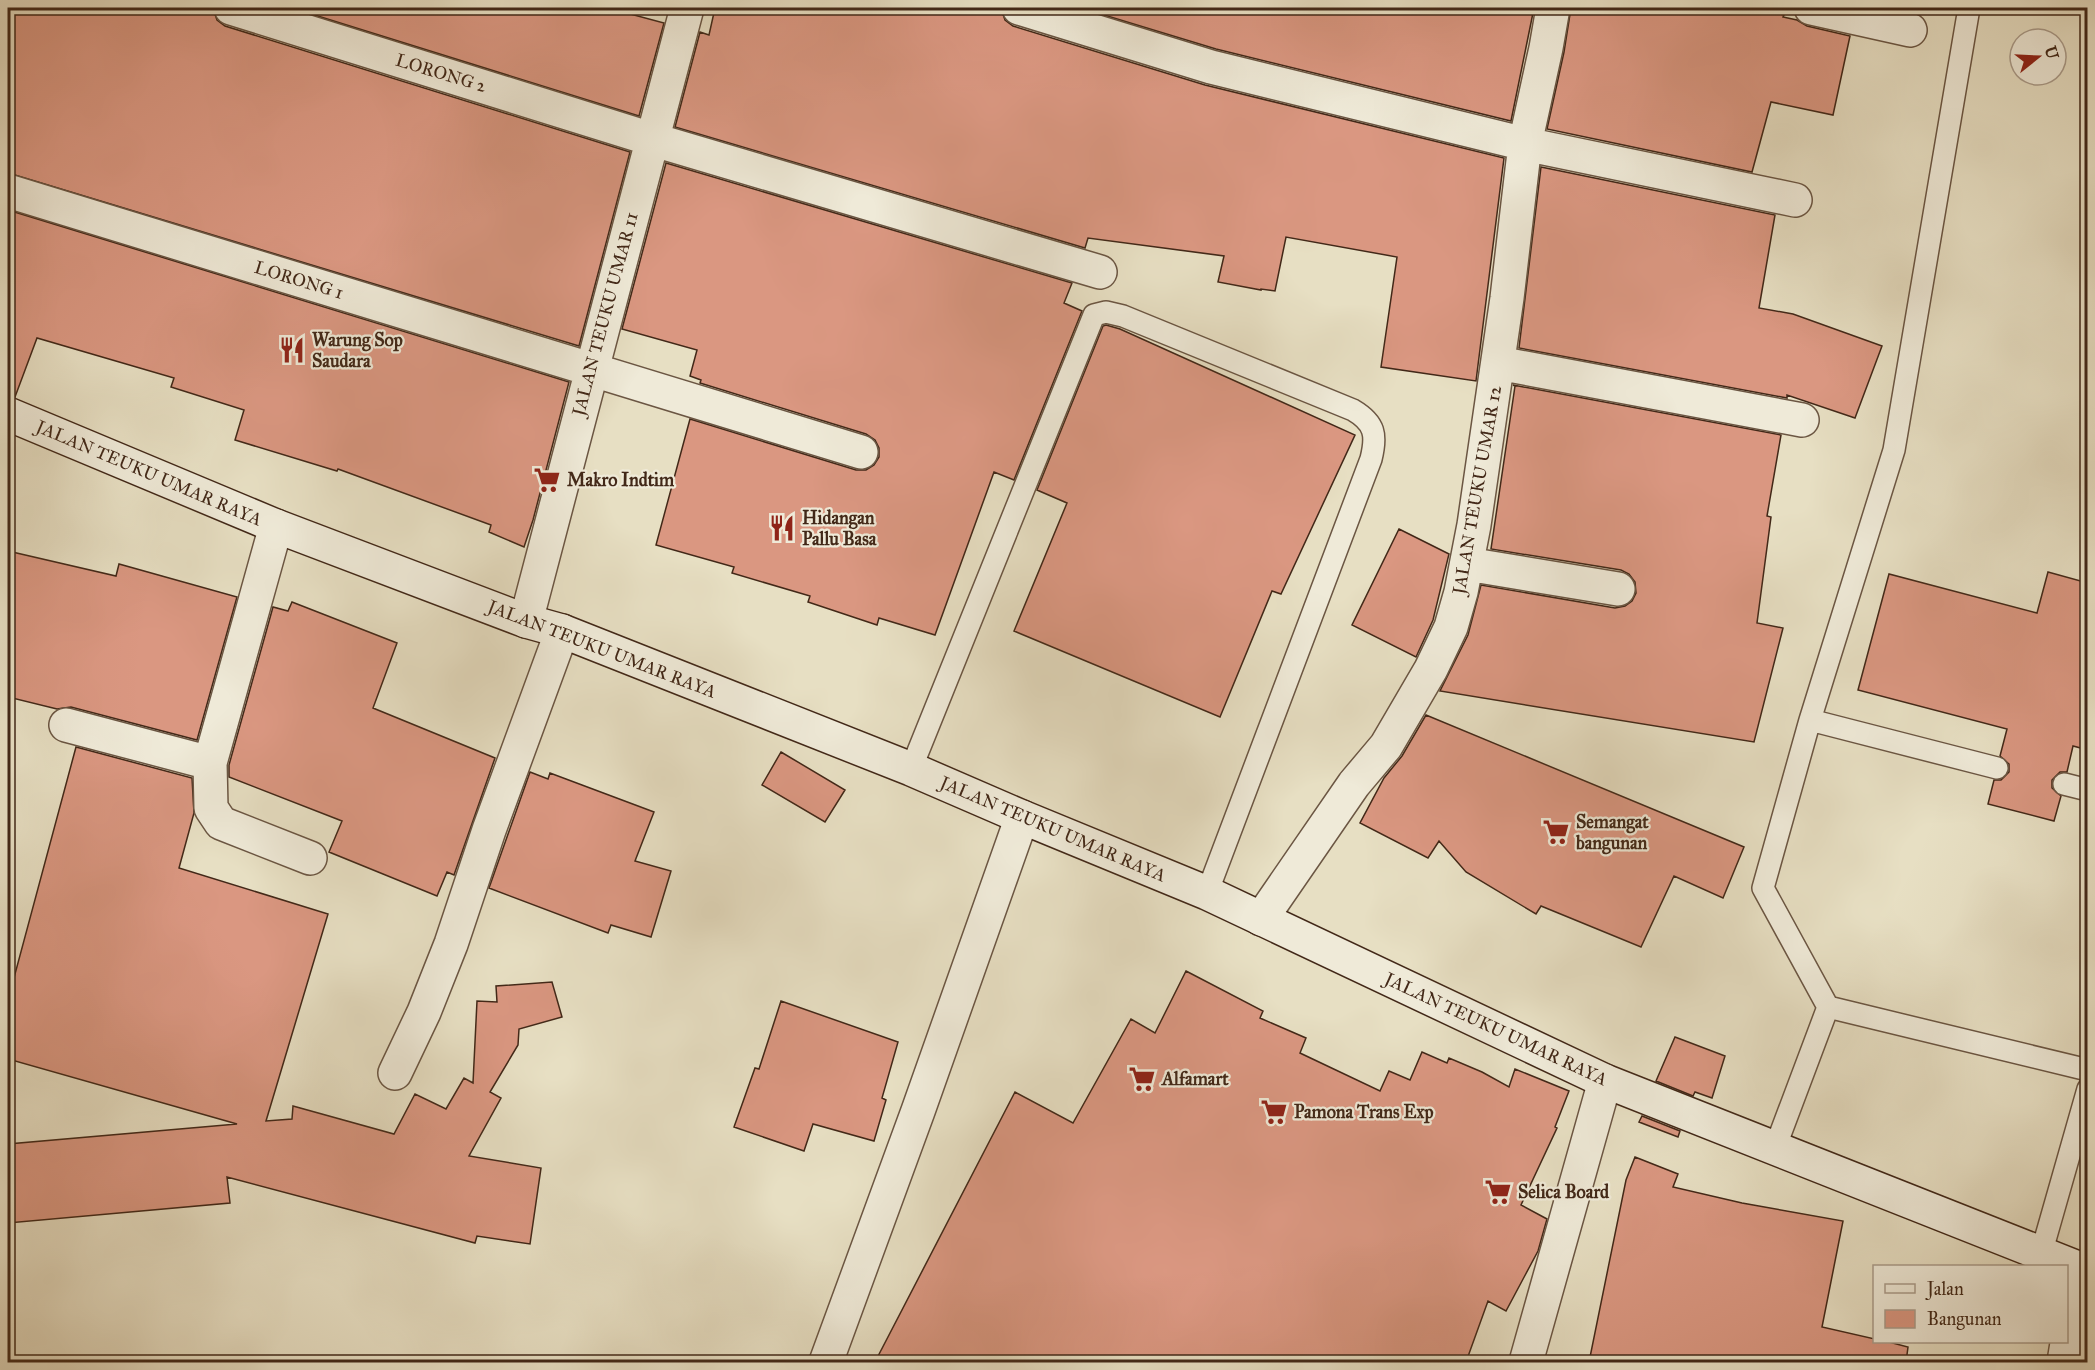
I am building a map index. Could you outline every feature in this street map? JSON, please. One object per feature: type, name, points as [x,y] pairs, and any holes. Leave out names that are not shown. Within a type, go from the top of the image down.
[{"type":"street","name":"LORONG 2","points":[[231,8],[651,139],[1100,272]]},
{"type":"street","points":[[1019,8],[1211,67],[1525,144],[1795,200]]},
{"type":"street","name":"JALAN TEUKU UMAR 12","points":[[1261,919],[1347,793],[1386,746],[1431,669],[1451,627],[1467,564],[1498,363],[1525,144],[1553,8]]},
{"type":"street","points":[[1811,8],[1910,30]]},
{"type":"street","name":"JALAN TEUKU UMAR 11","points":[[525,621],[651,139],[678,10]]},
{"type":"street","name":"LORONG 1","points":[[8,191],[861,452]]},
{"type":"street","points":[[1498,363],[1802,420]]},
{"type":"street","name":"JALAN TEUKU UMAR RAYA","points":[[8,414],[276,526],[525,621],[562,631],[911,769],[1207,893],[1605,1081],[2083,1270]]},
{"type":"street","points":[[276,526],[210,764],[211,807],[221,823],[310,858]]},
{"type":"street","points":[[1467,564],[1618,589]]},
{"type":"street","points":[[395,1072],[424,1012],[451,944],[489,830],[562,631]]},
{"type":"street","points":[[66,725],[210,764]]},
{"type":"street","points":[[826,1362],[918,1112],[1022,817]]},
{"type":"street","points":[[1526,1362],[1605,1081]]},
{"type":"street","points":[[2068,1343],[2083,1270]]},
{"type":"street","points":[[2064,1362],[2068,1343]]},
{"type":"lane","points":[[1968,8],[1893,450],[1810,720],[1763,888],[1828,1007],[2088,1070]]},
{"type":"lane","points":[[911,769],[1094,315],[1106,312],[1123,316],[1353,410],[1364,417],[1374,433],[1371,459],[1207,893]]},
{"type":"lane","points":[[1810,720],[1998,768]]},
{"type":"lane","points":[[2064,784],[2088,790]]},
{"type":"lane","points":[[1775,1148],[1828,1007]]},
{"type":"lane","points":[[2041,1254],[2088,1089]]},
{"type":"building","points":[[8,8],[213,8],[217,20],[225,26],[630,152],[579,346],[8,173]]},
{"type":"building","points":[[292,8],[608,8],[664,23],[639,116]]},
{"type":"building","points":[[715,8],[1001,8],[1005,20],[1013,26],[1205,85],[1504,158],[1476,381],[1381,367],[1397,257],[1286,237],[1275,291],[1261,290],[1218,282],[1224,256],[1088,238],[1085,248],[675,127],[700,32],[709,35]]},
{"type":"building","points":[[1081,8],[1534,8],[1511,121],[1216,49]]},
{"type":"building","points":[[1571,8],[1754,8],[1784,15],[1783,17],[1797,20],[1807,26],[1850,36],[1833,115],[1771,102],[1752,172],[1547,129]]},
{"type":"building","points":[[666,163],[1072,283],[1064,303],[1082,311],[1014,480],[994,472],[935,635],[879,618],[877,625],[808,602],[810,596],[732,573],[734,567],[656,545],[690,419],[856,470],[866,470],[874,465],[879,457],[879,448],[875,440],[866,434],[700,383],[701,380],[690,376],[697,350],[622,329]]},
{"type":"building","points":[[1541,167],[1775,215],[1759,308],[1793,314],[1882,346],[1855,418],[1787,395],[1787,398],[1519,348]]},
{"type":"building","points":[[8,210],[569,382],[524,547],[489,532],[491,525],[338,469],[337,471],[235,440],[244,410],[171,387],[174,378],[37,338],[15,397],[8,396]]},
{"type":"building","points":[[1103,326],[1120,329],[1355,435],[1281,594],[1272,591],[1220,717],[1014,631],[1067,503],[1037,490]]},
{"type":"building","points":[[1513,385],[1781,435],[1767,516],[1771,517],[1757,623],[1783,628],[1754,742],[1440,691],[1468,635],[1481,585],[1615,608],[1625,606],[1632,601],[1636,593],[1635,582],[1629,574],[1621,570],[1491,549],[1515,386]]},
{"type":"building","points":[[1399,529],[1449,554],[1433,620],[1416,657],[1352,625]]},
{"type":"building","points":[[8,551],[116,576],[119,564],[237,597],[197,740],[71,707],[57,709],[8,697]]},
{"type":"building","points":[[2048,572],[2088,583],[2088,750],[2073,746],[2067,772],[2060,772],[2052,780],[2052,788],[2061,796],[2054,821],[1988,804],[1994,780],[2001,780],[2009,772],[2009,764],[2000,756],[2007,729],[1858,690],[1889,574],[2037,613]]},
{"type":"building","points":[[292,602],[397,643],[373,708],[495,758],[454,875],[447,872],[437,896],[329,852],[342,821],[229,777],[229,765],[273,607],[288,611]]},
{"type":"building","points":[[1426,715],[1744,847],[1723,898],[1674,876],[1641,947],[1541,906],[1536,914],[1466,872],[1439,841],[1428,858],[1360,823],[1384,778],[1402,756]]},
{"type":"building","points":[[76,747],[192,778],[194,813],[179,868],[328,914],[266,1121],[292,1119],[293,1106],[394,1134],[415,1094],[446,1109],[464,1078],[473,1083],[477,1001],[497,1002],[496,986],[552,982],[562,1017],[519,1029],[518,1045],[490,1092],[501,1098],[469,1156],[541,1168],[530,1244],[477,1236],[475,1243],[227,1177],[230,1203],[8,1223],[8,1144],[237,1124],[8,1059],[8,1000]]},
{"type":"building","points":[[781,752],[845,790],[825,822],[762,785]]},
{"type":"building","points":[[530,772],[548,779],[550,773],[654,812],[635,861],[671,871],[651,937],[611,925],[608,933],[489,888]]},
{"type":"building","points":[[1186,971],[1263,1011],[1260,1018],[1306,1038],[1300,1053],[1380,1091],[1389,1071],[1410,1080],[1422,1052],[1447,1063],[1449,1058],[1509,1087],[1515,1069],[1569,1091],[1555,1127],[1557,1128],[1521,1205],[1547,1219],[1538,1251],[1506,1311],[1488,1301],[1466,1362],[875,1362],[1015,1092],[1073,1123],[1131,1019],[1155,1033]]},
{"type":"building","points":[[781,1001],[898,1042],[882,1098],[886,1100],[874,1141],[813,1124],[804,1151],[734,1127],[755,1068],[759,1069]]},
{"type":"building","points":[[1675,1037],[1725,1056],[1712,1098],[1695,1092],[1693,1096],[1656,1081]]},
{"type":"building","points":[[1642,1116],[1680,1131],[1678,1137],[1639,1122]]},
{"type":"building","points":[[1635,1157],[1678,1174],[1673,1187],[1742,1203],[1843,1221],[1822,1327],[1873,1339],[1873,1343],[1893,1343],[1908,1347],[1906,1362],[1589,1362],[1626,1180]]},
{"type":"place","name":"Warung Sop Saudara","points":[[292,350]]},
{"type":"place","name":"Makro Indtim","points":[[547,480]]},
{"type":"place","name":"Hidangan Pallu Basa","points":[[782,528]]},
{"type":"place","name":"Semangat bangunan","points":[[1556,832]]},
{"type":"place","name":"Alfamart","points":[[1142,1079]]},
{"type":"place","name":"Pamona Trans Exp","points":[[1274,1112]]},
{"type":"place","name":"Selica Board","points":[[1498,1192]]}]
